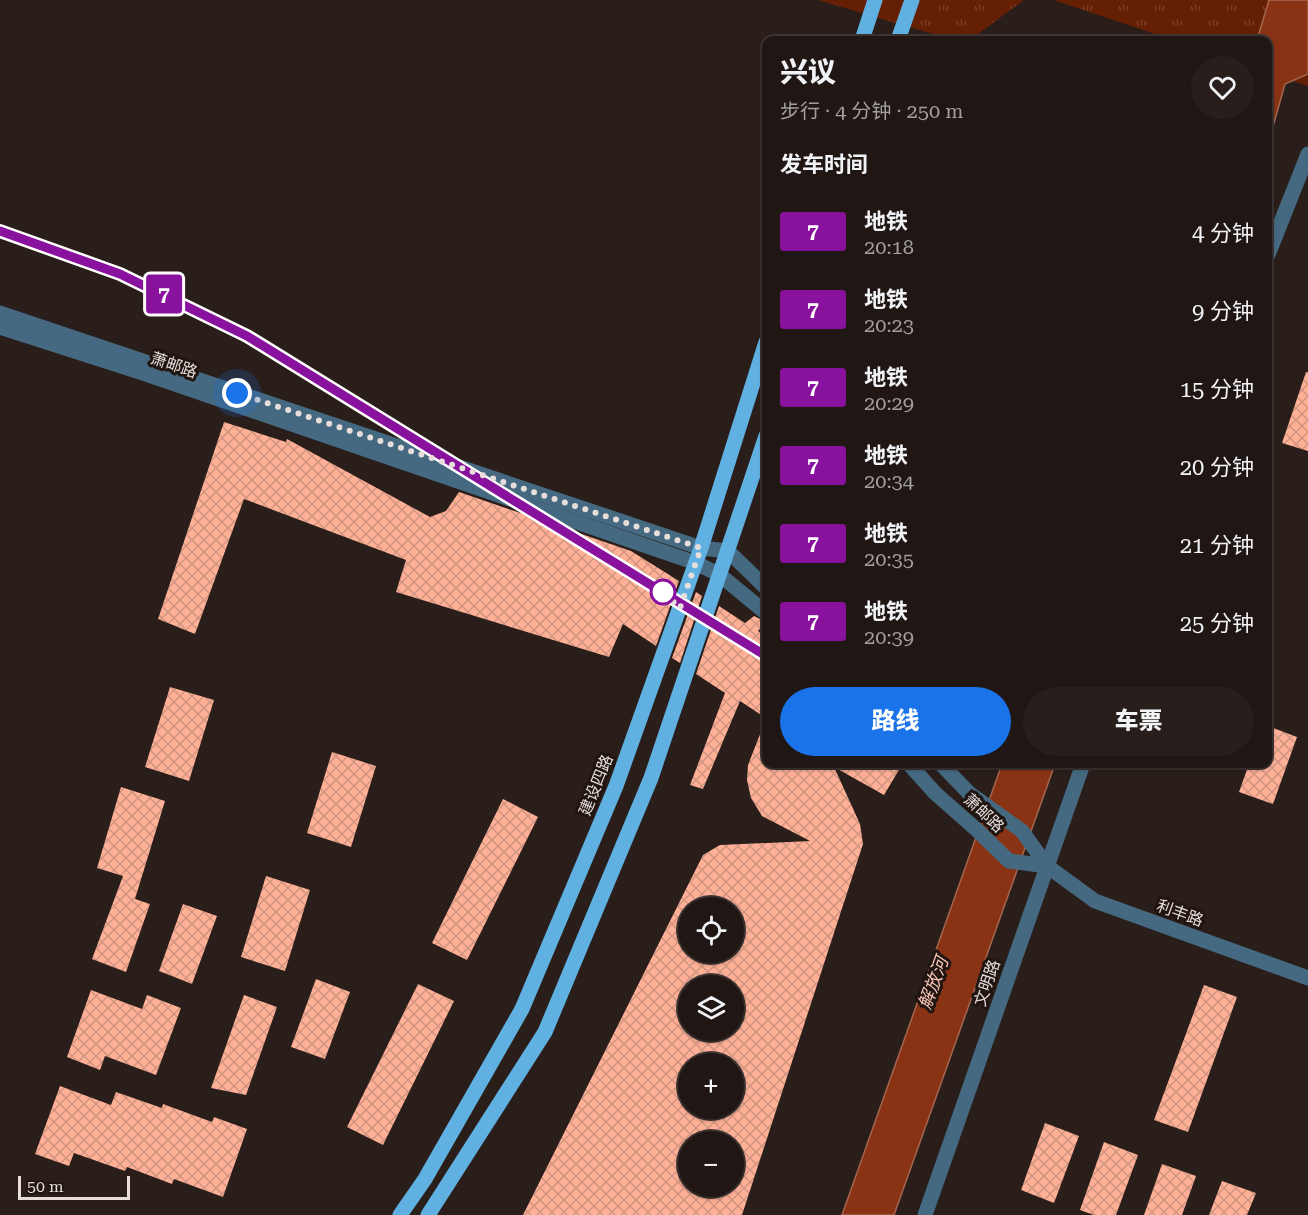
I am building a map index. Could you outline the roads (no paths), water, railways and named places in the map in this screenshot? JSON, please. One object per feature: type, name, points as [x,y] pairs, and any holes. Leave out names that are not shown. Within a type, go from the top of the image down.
[{"type":"main road","points":[[863,36],[875,0]]},
{"type":"main road","points":[[899,36],[912,0]]},
{"type":"main road","name":"建设四路","points":[[400,1215],[425,1179],[522,1009],[616,786],[696,563],[762,355]]},
{"type":"main road","points":[[428,1215],[545,1032],[651,777],[762,448]]},
{"type":"street","points":[[1272,245],[1308,154]]},
{"type":"street","name":"萧邮路","points":[[0,313],[701,548],[728,551]]},
{"type":"street","name":"萧邮路","points":[[0,327],[140,372],[696,563],[720,575],[762,610]]},
{"type":"street","points":[[728,551],[762,584]]},
{"type":"street","name":"萧邮路","points":[[913,768],[936,793],[1009,861],[1047,866]]},
{"type":"street","points":[[945,768],[969,793],[1022,831],[1047,866]]},
{"type":"street","name":"文明路","points":[[925,1215],[1082,768]]},
{"type":"street","name":"利丰路","points":[[1047,866],[1095,901],[1308,978]]},
{"type":"water","points":[[1269,0],[1308,0],[1308,74],[1285,84],[1272,130],[1272,36],[1258,36]]},
{"type":"water","name":"解放河","points":[[1001,768],[1054,768],[894,1215],[842,1215]]},
{"type":"metro line","name":"7","points":[[0,231],[120,274],[192,307],[247,336],[762,654]]}]
